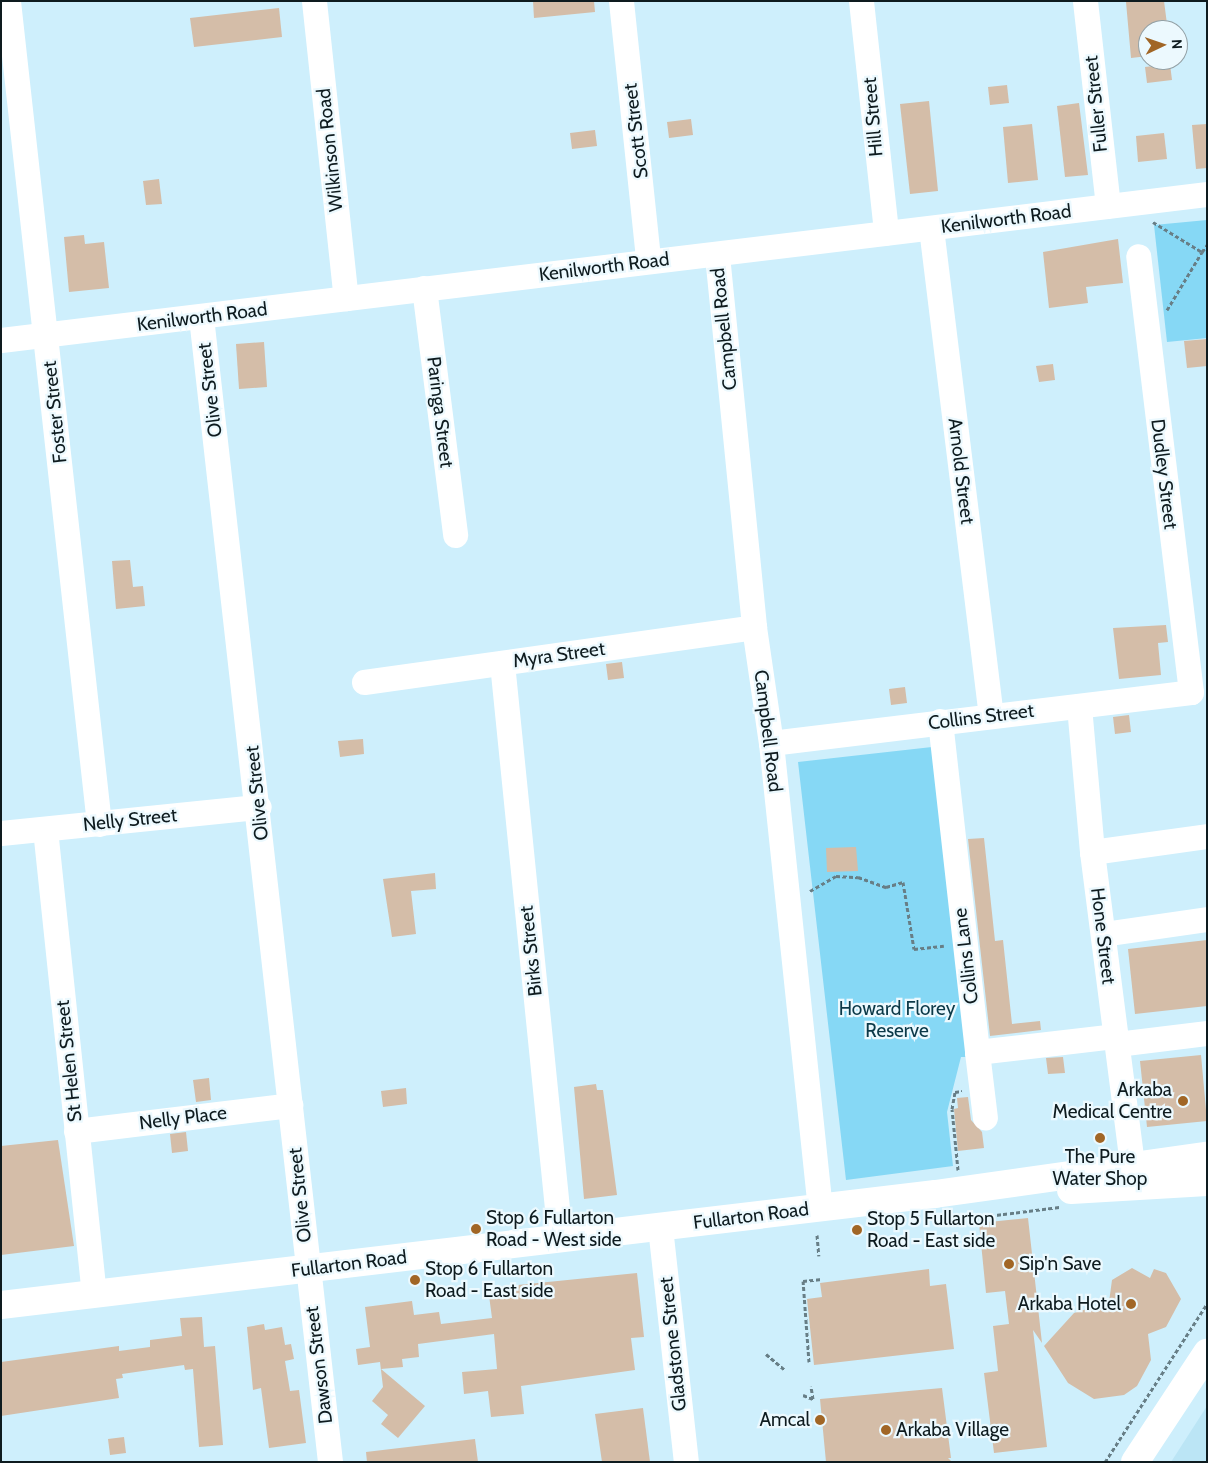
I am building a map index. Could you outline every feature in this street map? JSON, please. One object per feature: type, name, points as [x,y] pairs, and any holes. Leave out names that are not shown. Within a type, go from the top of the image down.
[{"type":"main road","name":"Fullarton Road","points":[[1,1305],[935,1194],[1207,1156]]},
{"type":"main road","name":"Fullarton Road","points":[[935,1194],[1207,1182]]},
{"type":"main road","points":[[1135,1462],[1207,1353]]},
{"type":"street","name":"Foster Street","points":[[8,1],[98,824]]},
{"type":"street","name":"Wilkinson Road","points":[[314,1],[346,298]]},
{"type":"street","name":"Scott Street","points":[[621,1],[648,260]]},
{"type":"street","name":"Hill Street","points":[[861,1],[886,233]]},
{"type":"street","name":"Fuller Street","points":[[1085,1],[1108,206]]},
{"type":"street","name":"Kenilworth Road","points":[[1,340],[201,317],[648,260],[717,255],[1207,194]]},
{"type":"street","name":"Arnold Street","points":[[931,228],[991,715]]},
{"type":"street","name":"Campbell Road","points":[[717,255],[754,627],[771,743],[820,1207]]},
{"type":"street","name":"Dudley Street","points":[[1138,256],[1191,692]]},
{"type":"street","name":"Paringa Street","points":[[424,288],[455,535]]},
{"type":"street","name":"Olive Street","points":[[201,317],[259,807],[308,1268]]},
{"type":"street","name":"Myra Street","points":[[364,682],[754,627]]},
{"type":"street","name":"Birks Street","points":[[502,663],[560,1238]]},
{"type":"street","name":"Collins Street","points":[[771,743],[1191,692]]},
{"type":"street","name":"Hone Street","points":[[1079,706],[1092,852],[1132,1166]]},
{"type":"street","name":"Collins Lane","points":[[940,721],[985,1118]]},
{"type":"street","name":"Nelly Street","points":[[1,833],[259,807]]},
{"type":"street","name":"St Helen Street","points":[[45,829],[94,1294]]},
{"type":"street","points":[[1092,852],[1207,836]]},
{"type":"street","points":[[1103,934],[1207,919]]},
{"type":"street","points":[[977,1052],[1207,1033]]},
{"type":"street","name":"Nelly Place","points":[[76,1131],[290,1105]]},
{"type":"street","name":"Gladstone Street","points":[[660,1227],[686,1462]]},
{"type":"street","name":"Dawson Street","points":[[308,1268],[330,1462]]},
{"type":"path","points":[[1153,222],[1202,252]]},
{"type":"path","points":[[1166,312],[1207,245]]},
{"type":"path","points":[[810,891],[836,876],[858,877],[886,887],[902,882],[914,949],[950,946]]},
{"type":"path","points":[[958,1170],[952,1109],[955,1092],[982,1089]]},
{"type":"path","points":[[817,1235],[819,1256]]},
{"type":"path","points":[[809,1362],[803,1282],[822,1279]]},
{"type":"path","points":[[1105,1462],[1207,1304]]},
{"type":"path","points":[[766,1354],[785,1370]]},
{"type":"path","points":[[803,1395],[813,1399],[811,1386]]},
{"type":"shaded area","points":[[1207,1406],[1207,1462],[1171,1462]]},
{"type":"green space","points":[[1207,220],[1207,338],[1167,342],[1154,225]]},
{"type":"green space","name":"Howard Florey Reserve","points":[[932,747],[970,1057],[961,1057],[947,1112],[953,1166],[846,1180],[798,762]]},
{"type":"building","points":[[533,1],[594,1],[595,12],[534,18]]},
{"type":"building","points":[[1164,1],[1166,20],[1138,20],[1138,57],[1131,58],[1126,2]]},
{"type":"building","points":[[279,8],[282,37],[194,47],[190,18]]},
{"type":"building","points":[[1145,70],[1171,70],[1172,80],[1147,83]]},
{"type":"building","points":[[1007,85],[1009,103],[990,105],[988,87]]},
{"type":"building","points":[[929,101],[938,191],[910,194],[900,104]]},
{"type":"building","points":[[1079,103],[1088,175],[1065,177],[1057,106]]},
{"type":"building","points":[[691,119],[693,135],[669,138],[667,122]]},
{"type":"building","points":[[1032,124],[1038,180],[1008,183],[1003,127]]},
{"type":"building","points":[[1207,124],[1207,168],[1196,169],[1192,125]]},
{"type":"building","points":[[595,130],[597,146],[572,149],[570,133]]},
{"type":"building","points":[[1164,133],[1167,159],[1138,162],[1136,136]]},
{"type":"building","points":[[159,179],[162,204],[146,205],[143,181]]},
{"type":"building","points":[[84,235],[85,244],[104,242],[109,288],[69,292],[64,237]]},
{"type":"building","points":[[1118,239],[1123,283],[1086,287],[1088,303],[1049,308],[1043,252]]},
{"type":"building","points":[[1207,339],[1207,366],[1187,368],[1184,341]]},
{"type":"building","points":[[264,342],[267,387],[239,389],[236,344]]},
{"type":"building","points":[[1053,364],[1055,380],[1039,382],[1036,366]]},
{"type":"building","points":[[130,560],[133,587],[143,586],[145,606],[116,609],[112,561]]},
{"type":"building","points":[[1166,625],[1168,642],[1158,643],[1161,675],[1119,679],[1113,628]]},
{"type":"building","points":[[622,662],[624,678],[608,680],[606,664]]},
{"type":"building","points":[[905,687],[907,703],[891,705],[889,689]]},
{"type":"building","points":[[1129,715],[1131,732],[1115,734],[1113,717]]},
{"type":"building","points":[[363,739],[364,754],[340,757],[338,741]]},
{"type":"building","points":[[984,838],[995,941],[1003,940],[1012,1024],[1040,1021],[1041,1030],[990,1036],[968,839]]},
{"type":"building","points":[[856,847],[858,871],[827,872],[826,848]]},
{"type":"building","points":[[435,873],[436,889],[411,891],[416,934],[392,937],[383,879]]},
{"type":"building","points":[[1207,940],[1207,1006],[1135,1014],[1128,949]]},
{"type":"building","points":[[1201,1055],[1207,1121],[1147,1127],[1140,1061]]},
{"type":"building","points":[[1063,1057],[1065,1073],[1048,1074],[1046,1058]]},
{"type":"building","points":[[209,1078],[211,1100],[196,1102],[193,1080]]},
{"type":"building","points":[[596,1084],[597,1090],[603,1090],[617,1195],[584,1199],[574,1087]]},
{"type":"building","points":[[406,1088],[407,1104],[383,1107],[381,1091]]},
{"type":"building","points":[[968,1097],[971,1120],[982,1132],[984,1148],[958,1151],[954,1109],[958,1108],[957,1098]]},
{"type":"building","points":[[186,1132],[188,1151],[172,1153],[170,1134]]},
{"type":"building","points":[[58,1140],[74,1246],[1,1255],[1,1146]]},
{"type":"building","points":[[1028,1218],[1042,1343],[1033,1330],[1047,1447],[994,1453],[984,1373],[998,1371],[993,1326],[1009,1324],[1005,1291],[986,1293],[979,1223]]},
{"type":"building","points":[[1132,1268],[1150,1278],[1154,1269],[1166,1273],[1181,1299],[1166,1327],[1148,1334],[1151,1360],[1137,1386],[1124,1395],[1094,1399],[1068,1383],[1044,1346],[1074,1313],[1109,1302],[1112,1280]]},
{"type":"building","points":[[929,1269],[930,1286],[946,1284],[954,1349],[814,1365],[807,1299],[822,1297],[820,1283]]},
{"type":"building","points":[[637,1273],[644,1337],[631,1338],[635,1370],[521,1386],[524,1414],[491,1417],[488,1391],[464,1394],[462,1372],[497,1369],[494,1334],[418,1344],[419,1357],[402,1359],[403,1367],[381,1369],[425,1406],[398,1438],[381,1424],[388,1415],[372,1401],[383,1387],[380,1362],[358,1365],[356,1349],[370,1347],[365,1307],[412,1301],[414,1315],[439,1312],[441,1324],[492,1318],[488,1288]]},
{"type":"building","points":[[202,1317],[204,1347],[215,1346],[223,1445],[199,1447],[193,1369],[185,1370],[184,1365],[122,1374],[123,1378],[116,1379],[119,1398],[1,1416],[1,1362],[119,1346],[119,1351],[150,1347],[150,1340],[182,1336],[180,1318]]},
{"type":"building","points":[[264,1324],[265,1330],[282,1327],[285,1345],[291,1344],[294,1359],[285,1361],[290,1391],[299,1390],[306,1443],[269,1448],[261,1388],[253,1390],[247,1327]]},
{"type":"building","name":"Arkaba Village","points":[[942,1388],[951,1458],[948,1458],[952,1462],[826,1462],[820,1399]]},
{"type":"building","points":[[643,1408],[650,1462],[602,1462],[595,1414]]},
{"type":"building","points":[[124,1437],[126,1453],[110,1455],[108,1439]]},
{"type":"building","points":[[475,1439],[478,1462],[367,1462],[366,1452]]},
{"type":"place","name":"Arkaba Medical Centre","points":[[1183,1101]]},
{"type":"place","name":"The Pure Water Shop","points":[[1100,1138]]},
{"type":"place","name":"Stop 6 Fullarton Road - West side","points":[[476,1229]]},
{"type":"place","name":"Stop 5 Fullarton Road - East side","points":[[857,1230]]},
{"type":"place","name":"Sip'n Save","points":[[1009,1264]]},
{"type":"place","name":"Stop 6 Fullarton Road - East side","points":[[415,1280]]},
{"type":"place","name":"Arkaba Hotel","points":[[1131,1304]]},
{"type":"place","name":"Amcal","points":[[820,1420]]},
{"type":"place","name":"Arkaba Village","points":[[886,1430]]}]
